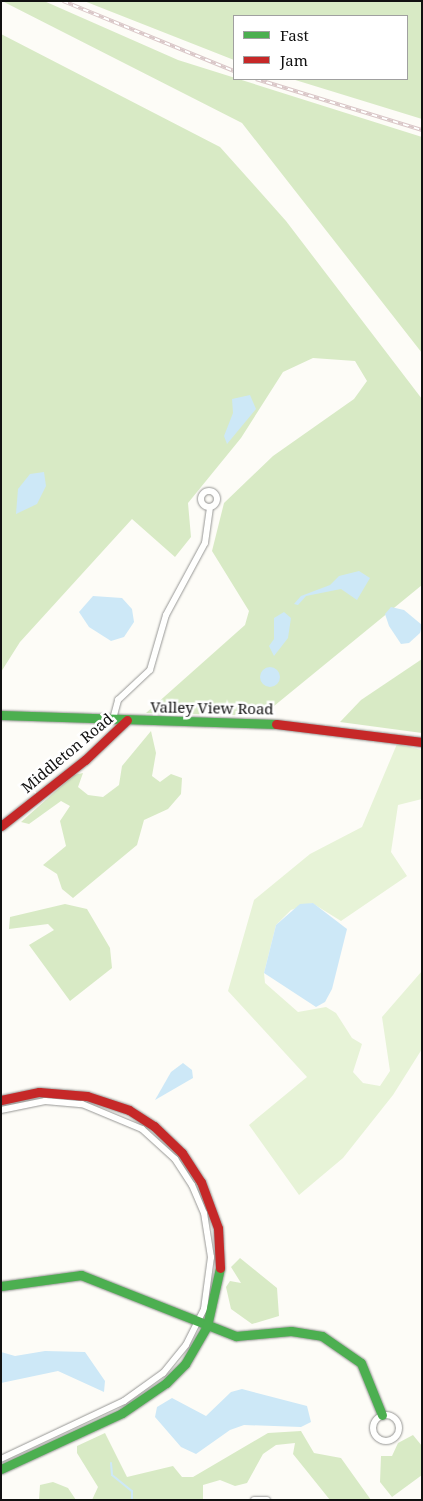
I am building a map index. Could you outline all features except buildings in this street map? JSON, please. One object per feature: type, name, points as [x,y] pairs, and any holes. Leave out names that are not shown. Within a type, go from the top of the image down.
[{"type":"street","points":[[113,719],[118,700],[150,670],[166,615],[205,543],[210,509]]},
{"type":"street","name":"Valley View Road","points":[[1,714],[304,725],[422,742]]},
{"type":"street","name":"Middleton Road","points":[[1,826],[86,760],[127,720]]},
{"type":"street","points":[[1,1100],[55,1092],[104,1100],[154,1126],[202,1182],[218,1228],[220,1276],[203,1324],[185,1364],[166,1384],[133,1407],[1,1459]]},
{"type":"street","points":[[1,1110],[45,1101],[100,1108],[142,1129],[175,1152]]},
{"type":"street","points":[[1,1286],[81,1275],[236,1336],[299,1331],[331,1339],[367,1372],[382,1416]]},
{"type":"street","points":[[382,1416],[391,1416],[399,1426],[388,1440],[373,1429],[382,1416]]},
{"type":"street","points":[[1,1469],[81,1427]]},
{"type":"street","points":[[254,1500],[268,1500]]},
{"type":"green space","points":[[2,1],[44,1],[178,60],[233,77],[233,80],[241,80],[422,137],[422,353],[242,123]]},
{"type":"green space","points":[[84,1],[422,1],[422,119],[295,80],[408,80],[408,15],[233,15],[233,60]]},
{"type":"green space","points":[[1,34],[220,147],[286,221],[422,399],[422,585],[274,706],[234,715],[146,713],[245,625],[249,611],[212,551],[224,503],[273,456],[354,399],[367,381],[355,361],[313,358],[283,372],[241,438],[188,503],[191,537],[175,557],[132,519],[20,642],[1,672]]},
{"type":"green space","points":[[422,659],[422,733],[340,722],[361,700]]},
{"type":"green space","points":[[151,731],[156,753],[152,776],[160,782],[171,774],[182,778],[181,794],[168,809],[144,820],[137,845],[73,898],[62,889],[57,874],[43,865],[66,846],[60,821],[70,806],[61,801],[29,824],[21,822],[74,775],[83,773],[78,787],[88,795],[103,797],[119,785],[122,766]]},
{"type":"green space","points":[[397,744],[422,750],[422,799],[398,805],[391,852],[407,876],[341,921],[312,903],[291,910],[276,925],[264,973],[265,983],[298,1012],[326,1007],[336,1013],[352,1038],[362,1044],[353,1072],[363,1083],[380,1086],[390,1071],[382,1017],[422,971],[422,1049],[393,1095],[343,1158],[299,1195],[249,1125],[307,1077],[228,991],[254,900],[310,854],[362,827]]},
{"type":"green space","points":[[65,904],[87,909],[110,948],[112,968],[70,1001],[29,945],[54,930],[48,924],[9,929],[10,917]]},
{"type":"green space","points":[[240,1258],[277,1288],[279,1316],[252,1324],[231,1309],[226,1287],[230,1281],[241,1283],[231,1267]]},
{"type":"green space","points":[[301,1431],[314,1453],[341,1458],[371,1500],[330,1500],[293,1454],[295,1443],[276,1445],[263,1454],[247,1483],[235,1486],[220,1480],[203,1485],[203,1500],[92,1500],[98,1487],[77,1453],[77,1446],[105,1433],[127,1477],[173,1466],[182,1477],[193,1477],[268,1433]]},
{"type":"green space","points":[[413,1435],[422,1446],[422,1475],[392,1497],[380,1482],[381,1456],[392,1456],[398,1443]]},
{"type":"green space","points":[[53,1482],[68,1488],[76,1500],[39,1500],[40,1485]]},
{"type":"water","points":[[250,395],[256,409],[227,444],[224,436],[233,413],[232,399]]},
{"type":"water","points":[[44,472],[46,486],[37,504],[16,514],[18,489],[30,474]]},
{"type":"water","points":[[359,571],[370,578],[357,600],[341,589],[306,596],[298,605],[294,604],[301,596],[330,585],[339,576]]},
{"type":"water","points":[[93,596],[122,598],[132,609],[134,622],[124,637],[111,641],[89,627],[79,612]]},
{"type":"water","points":[[391,607],[404,610],[422,625],[420,633],[409,643],[401,644],[389,626],[385,614]]},
{"type":"water","points":[[284,612],[291,618],[288,638],[274,656],[269,646],[274,639],[274,618]]},
{"type":"water","points":[[270,667],[277,670],[280,677],[277,684],[270,687],[263,684],[260,677],[263,670]]},
{"type":"water","points":[[313,903],[347,929],[332,989],[325,1002],[316,1007],[264,973],[276,925],[300,904]]},
{"type":"water","points":[[183,1063],[192,1070],[193,1078],[155,1100],[171,1072]]},
{"type":"water","points":[[45,1351],[85,1352],[105,1381],[104,1392],[58,1371],[1,1383],[1,1352],[15,1356]]},
{"type":"water","points":[[242,1389],[307,1406],[311,1422],[301,1427],[244,1425],[230,1430],[196,1454],[181,1447],[155,1417],[157,1407],[172,1398],[206,1416],[231,1392]]},
{"type":"waterway","points":[[111,1463],[112,1475],[132,1491],[132,1500]]},
{"type":"railway","points":[[63,1],[233,71]]},
{"type":"railway","points":[[259,80],[422,130]]},
{"type":"traffic: fast","points":[[1,715],[276,724]]},
{"type":"traffic: fast","points":[[1,1469],[122,1413],[166,1383],[185,1364],[207,1326],[220,1268]]},
{"type":"traffic: fast","points":[[1,1286],[81,1275],[236,1336],[291,1331],[322,1336],[361,1363],[382,1415]]},
{"type":"traffic: jam","points":[[1,826],[85,760],[127,720]]},
{"type":"traffic: jam","points":[[276,724],[422,742]]},
{"type":"traffic: jam","points":[[1,1100],[39,1092],[87,1096],[129,1110],[154,1126],[182,1153],[201,1182],[218,1228],[220,1268]]}]
